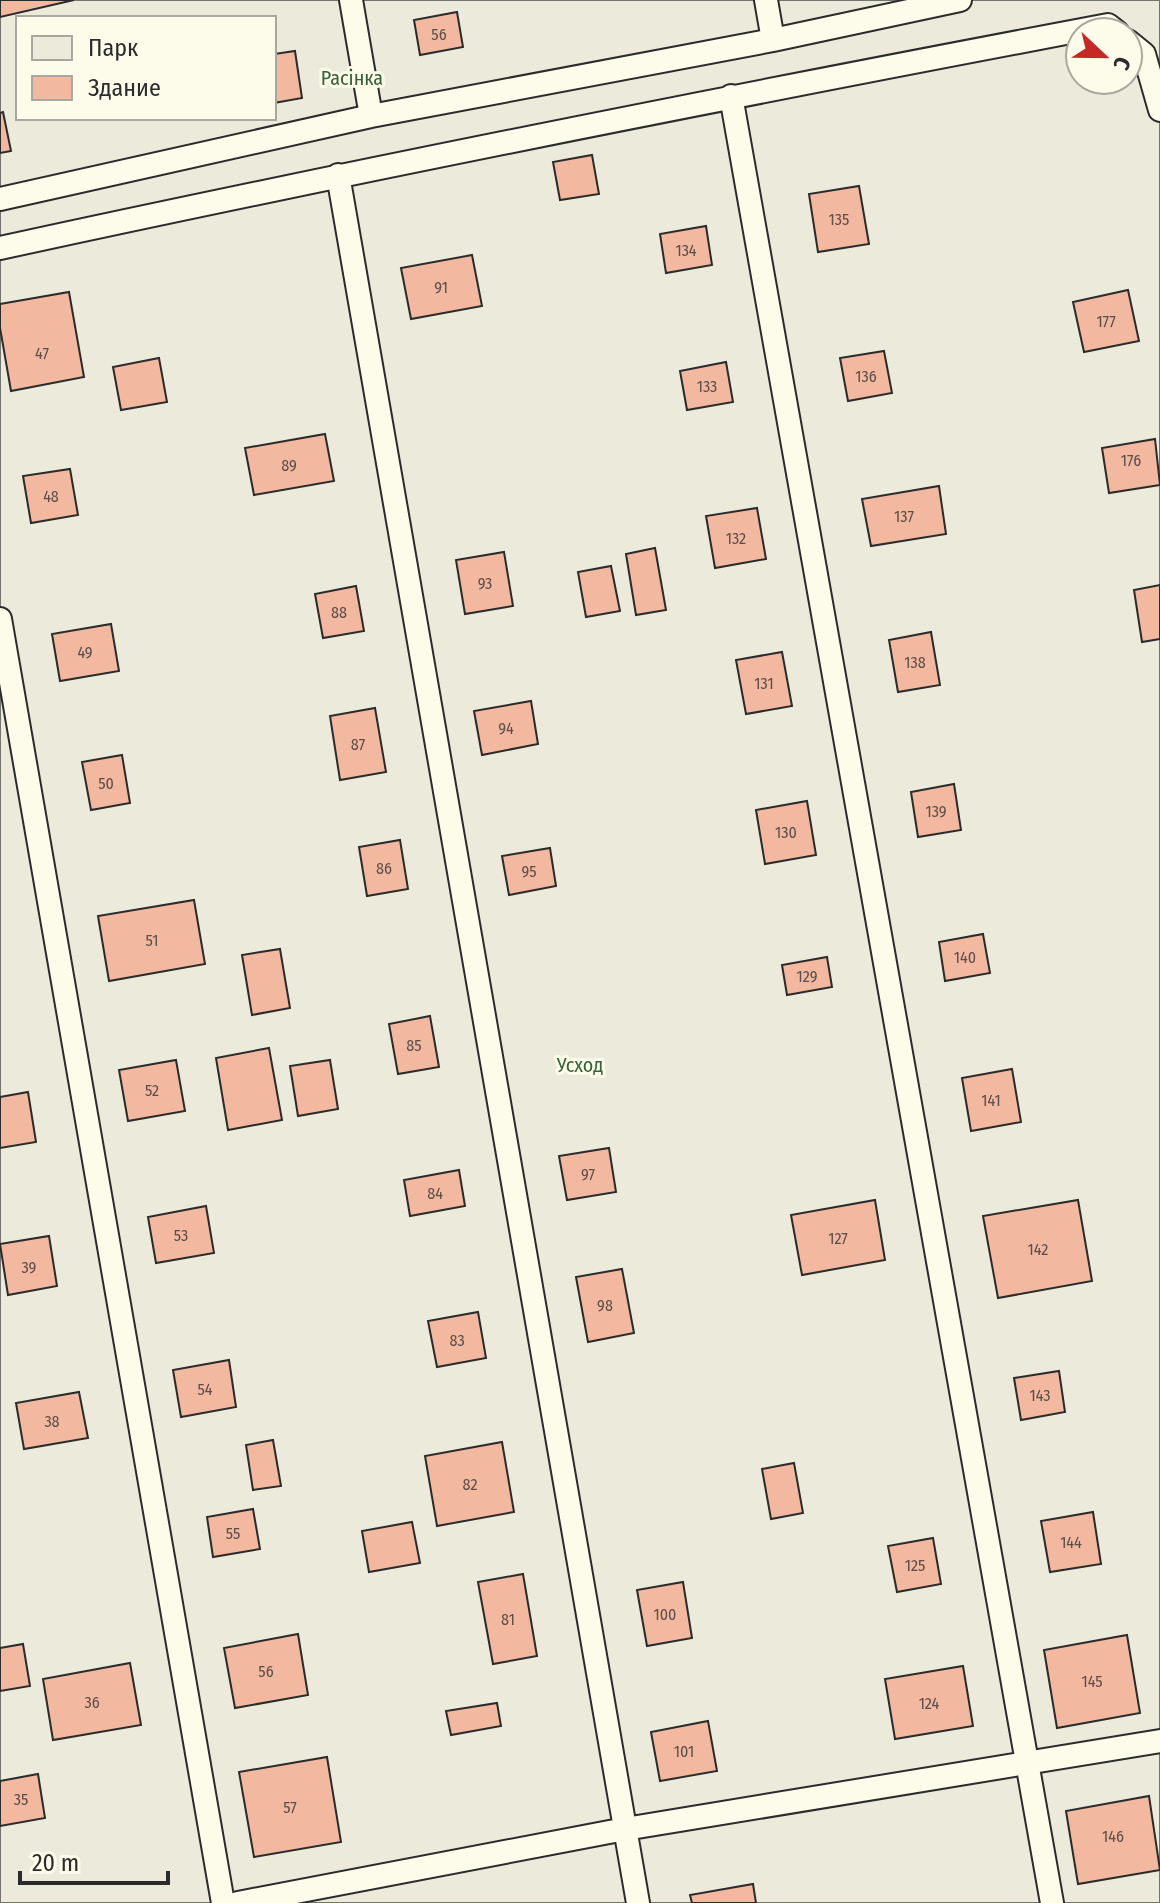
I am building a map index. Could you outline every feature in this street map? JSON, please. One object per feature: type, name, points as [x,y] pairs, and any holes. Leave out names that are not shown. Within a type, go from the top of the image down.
[{"type":"lane","points":[[351,0],[371,116]]},
{"type":"lane","points":[[766,0],[773,40]]},
{"type":"lane","points":[[0,199],[371,116],[773,40],[960,0]]},
{"type":"lane","points":[[0,248],[338,175],[1064,33]]},
{"type":"lane","points":[[1144,54],[1160,110]]},
{"type":"lane","points":[[731,96],[1052,1903]]},
{"type":"lane","points":[[338,175],[638,1903]]},
{"type":"lane","points":[[0,619],[223,1903]]},
{"type":"lane","points":[[238,1903],[625,1829],[1160,1741]]},
{"type":"green space","name":"Усход","points":[[0,0],[1160,0],[1160,1903],[0,1903]]},
{"type":"building","points":[[0,0],[74,0],[0,17]]},
{"type":"building","points":[[457,12],[463,47],[420,55],[414,20]]},
{"type":"building","points":[[295,51],[302,98],[276,103],[276,54]]},
{"type":"building","points":[[3,112],[11,151],[0,153],[0,113]]},
{"type":"building","points":[[592,155],[599,194],[560,200],[553,162]]},
{"type":"building","points":[[859,186],[869,244],[818,252],[809,194]]},
{"type":"building","points":[[706,226],[712,265],[666,273],[660,234]]},
{"type":"building","points":[[472,255],[482,306],[411,319],[401,268]]},
{"type":"building","points":[[1128,290],[1139,341],[1084,352],[1073,302]]},
{"type":"building","points":[[69,292],[84,377],[11,391],[0,328],[0,304]]},
{"type":"building","points":[[884,351],[892,393],[848,401],[840,358]]},
{"type":"building","points":[[159,358],[167,402],[121,410],[113,367]]},
{"type":"building","points":[[726,362],[733,402],[687,410],[680,371]]},
{"type":"building","points":[[325,434],[334,481],[254,495],[245,448]]},
{"type":"building","points":[[1155,439],[1160,485],[1109,493],[1102,448]]},
{"type":"building","points":[[70,469],[78,515],[31,523],[23,476]]},
{"type":"building","points":[[939,486],[946,534],[871,546],[862,499]]},
{"type":"building","points":[[757,508],[766,559],[715,568],[706,516]]},
{"type":"building","points":[[655,548],[666,610],[636,615],[626,554]]},
{"type":"building","points":[[504,552],[513,606],[465,614],[456,560]]},
{"type":"building","points":[[611,566],[620,611],[586,617],[578,572]]},
{"type":"building","points":[[1160,585],[1160,639],[1142,642],[1134,590]]},
{"type":"building","points":[[356,586],[364,631],[323,638],[315,594]]},
{"type":"building","points":[[111,624],[119,671],[60,681],[52,634]]},
{"type":"building","points":[[931,632],[940,685],[898,692],[889,640]]},
{"type":"building","points":[[782,652],[792,706],[746,714],[736,660]]},
{"type":"building","points":[[531,701],[538,744],[482,755],[474,711]]},
{"type":"building","points":[[375,708],[386,772],[340,780],[330,716]]},
{"type":"building","points":[[122,755],[130,803],[91,810],[82,762]]},
{"type":"building","points":[[954,784],[961,830],[918,837],[911,792]]},
{"type":"building","points":[[807,801],[816,855],[765,864],[756,810]]},
{"type":"building","points":[[400,840],[408,889],[367,896],[359,847]]},
{"type":"building","points":[[550,848],[556,886],[509,895],[502,856]]},
{"type":"building","points":[[194,900],[205,964],[109,981],[98,916]]},
{"type":"building","points":[[983,934],[990,973],[945,981],[939,942]]},
{"type":"building","points":[[280,949],[290,1008],[252,1015],[242,955]]},
{"type":"building","points":[[827,957],[832,987],[787,995],[782,965]]},
{"type":"building","points":[[430,1016],[439,1067],[398,1074],[389,1024]]},
{"type":"building","points":[[269,1048],[282,1120],[228,1130],[216,1058]]},
{"type":"building","points":[[176,1060],[185,1111],[128,1121],[119,1070]]},
{"type":"building","points":[[330,1060],[338,1109],[298,1116],[290,1066]]},
{"type":"building","points":[[1012,1069],[1021,1122],[971,1131],[962,1078]]},
{"type":"building","points":[[28,1092],[36,1142],[0,1148],[0,1097]]},
{"type":"building","points":[[609,1148],[616,1192],[567,1200],[559,1156]]},
{"type":"building","points":[[459,1170],[465,1206],[410,1216],[404,1180]]},
{"type":"building","points":[[875,1200],[885,1260],[802,1275],[791,1215]]},
{"type":"building","points":[[1078,1200],[1092,1281],[998,1298],[983,1216]]},
{"type":"building","points":[[206,1206],[214,1253],[156,1263],[148,1217]]},
{"type":"building","points":[[49,1236],[57,1286],[8,1295],[0,1244]]},
{"type":"building","points":[[622,1269],[634,1333],[588,1342],[576,1277]]},
{"type":"building","points":[[478,1312],[486,1358],[437,1367],[428,1321]]},
{"type":"building","points":[[229,1360],[236,1407],[181,1417],[173,1370]]},
{"type":"building","points":[[1059,1371],[1065,1412],[1021,1420],[1014,1378]]},
{"type":"building","points":[[79,1392],[88,1438],[24,1449],[16,1403]]},
{"type":"building","points":[[273,1440],[281,1486],[253,1490],[246,1445]]},
{"type":"building","points":[[502,1442],[514,1512],[437,1526],[425,1456]]},
{"type":"building","points":[[794,1463],[803,1513],[771,1519],[762,1469]]},
{"type":"building","points":[[253,1509],[260,1549],[213,1557],[207,1517]]},
{"type":"building","points":[[1093,1512],[1101,1564],[1050,1572],[1041,1521]]},
{"type":"building","points":[[412,1522],[420,1563],[369,1572],[362,1531]]},
{"type":"building","points":[[933,1538],[941,1584],[897,1592],[888,1546]]},
{"type":"building","points":[[523,1574],[537,1656],[493,1664],[478,1582]]},
{"type":"building","points":[[683,1582],[692,1638],[647,1646],[637,1590]]},
{"type":"building","points":[[298,1634],[308,1695],[235,1708],[224,1648]]},
{"type":"building","points":[[1127,1635],[1140,1713],[1057,1728],[1044,1650]]},
{"type":"building","points":[[23,1644],[30,1686],[0,1691],[0,1648]]},
{"type":"building","points":[[130,1663],[141,1725],[53,1740],[43,1679]]},
{"type":"building","points":[[963,1666],[973,1726],[895,1739],[885,1679]]},
{"type":"building","points":[[497,1703],[501,1726],[451,1735],[446,1711]]},
{"type":"building","points":[[708,1721],[717,1771],[660,1781],[651,1732]]},
{"type":"building","points":[[327,1757],[341,1842],[254,1857],[239,1772]]},
{"type":"building","points":[[38,1774],[45,1818],[0,1826],[0,1781]]},
{"type":"building","points":[[1149,1796],[1160,1870],[1078,1884],[1066,1811]]},
{"type":"building","points":[[753,1884],[756,1903],[692,1903],[690,1895]]},
{"type":"park label","name":"Расінка","points":[[352,78]]}]
